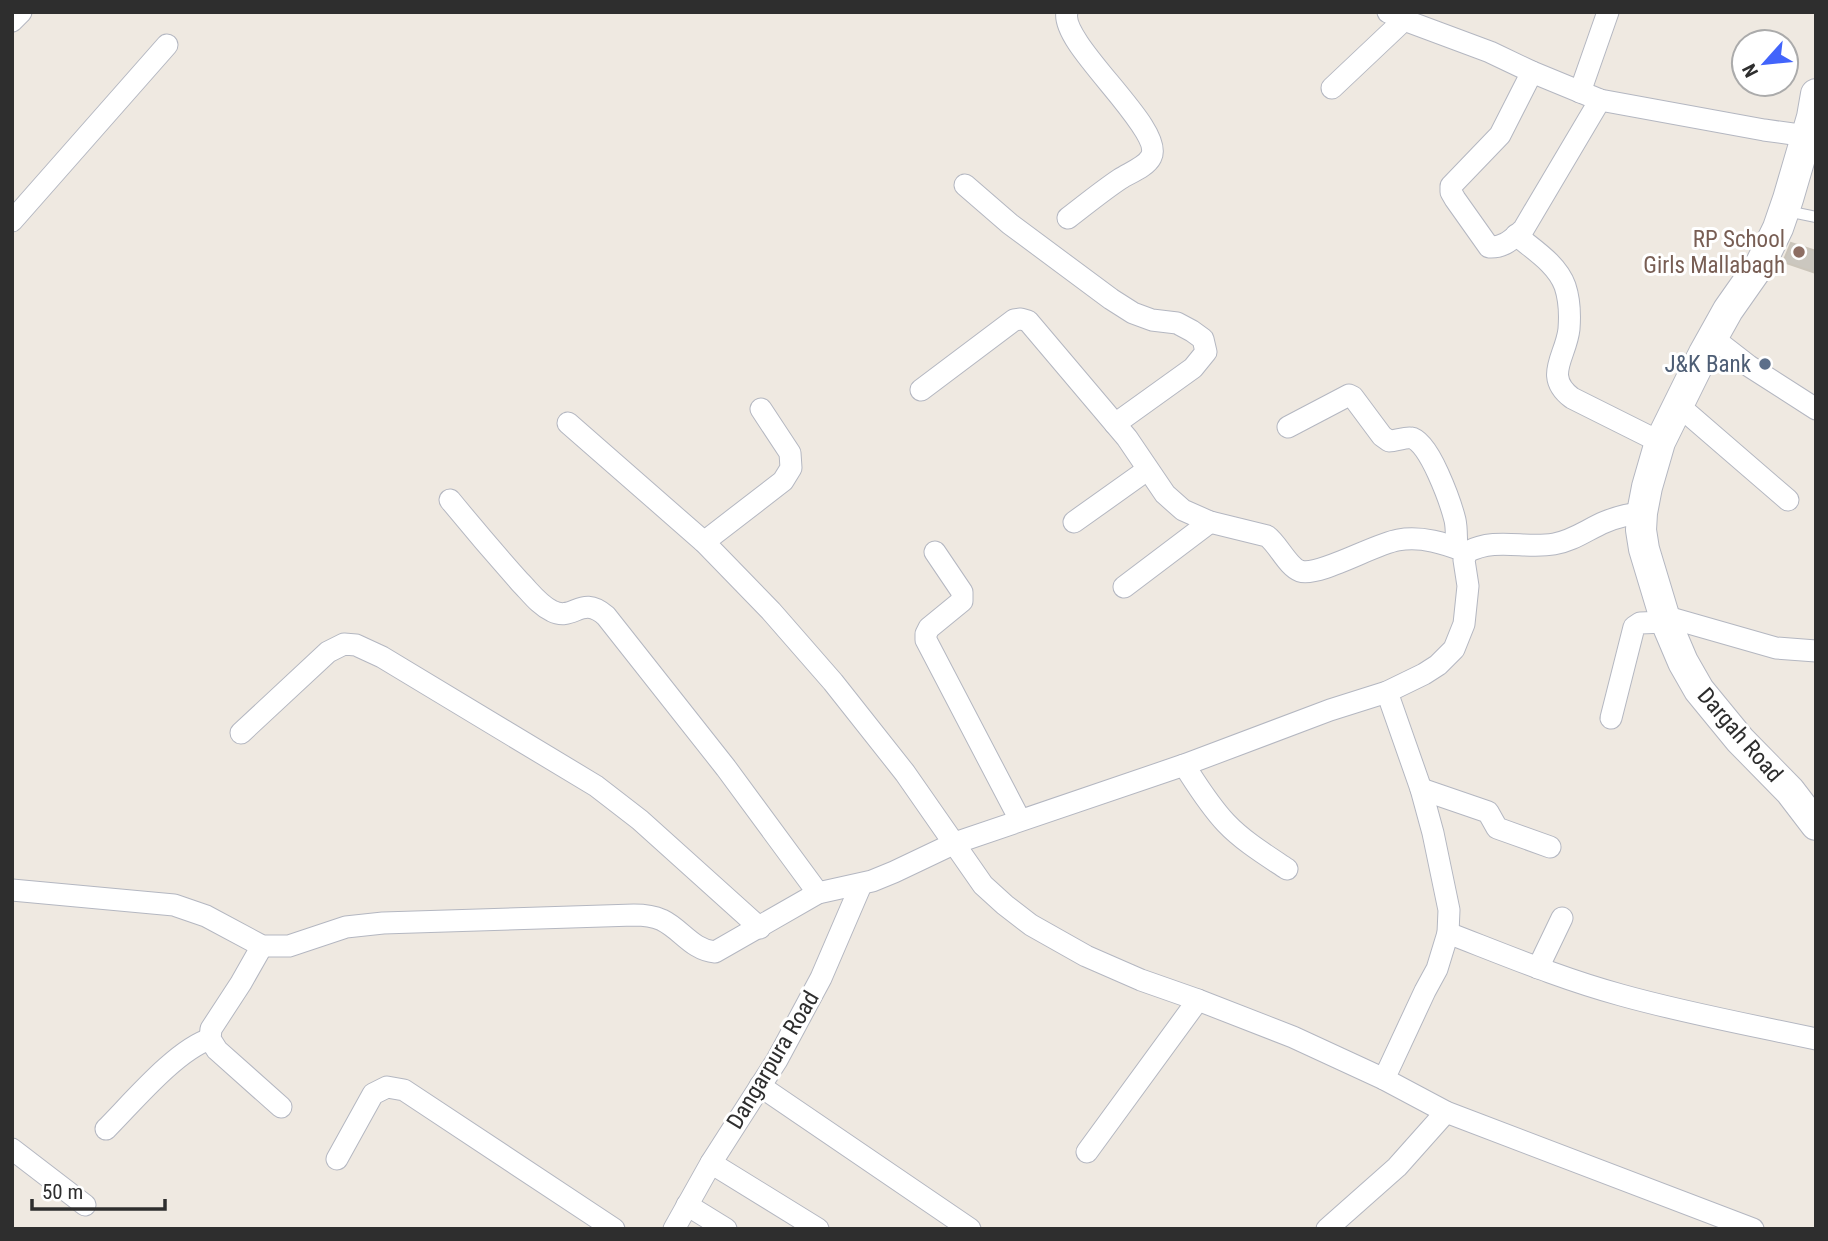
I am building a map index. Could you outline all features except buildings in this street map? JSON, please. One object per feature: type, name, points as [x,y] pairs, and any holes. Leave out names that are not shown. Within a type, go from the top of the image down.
[{"type":"street","points":[[12,21],[21,12]]},
{"type":"street","points":[[1067,12],[1068,26],[1077,41],[1137,120],[1153,147],[1149,160],[1068,218]]},
{"type":"street","points":[[1532,72],[1500,135],[1451,186],[1455,199],[1489,247],[1510,241],[1523,230],[1590,96],[1608,12]]},
{"type":"street","points":[[1332,88],[1396,16],[1490,52],[1590,96],[1764,130],[1813,116]]},
{"type":"street","points":[[12,221],[167,45]]},
{"type":"street","name":"Dargah Road","points":[[1813,116],[1806,170],[1761,263],[1728,310],[1660,442],[1642,513],[1642,530],[1644,548],[1665,619],[1683,662],[1699,690],[1816,825]]},
{"type":"street","points":[[965,185],[1010,223],[1122,306],[1152,320],[1177,323],[1203,339],[1206,352],[1193,368],[1115,424]]},
{"type":"street","points":[[1516,235],[1549,263],[1565,287],[1569,329],[1559,363],[1557,379],[1561,390],[1660,442]]},
{"type":"street","points":[[921,390],[1014,320],[1028,321],[1127,438],[1165,494],[1183,510],[1210,522],[1267,536],[1296,569],[1304,572],[1319,569],[1395,540],[1413,538],[1443,542],[1462,550],[1495,543],[1558,544],[1623,515],[1642,513]]},
{"type":"street","points":[[1713,338],[1749,366],[1816,409]]},
{"type":"street","points":[[12,890],[174,905],[206,916],[262,947],[289,946],[346,927],[383,923],[634,915],[662,920],[705,951],[715,952],[818,894],[861,885],[955,843],[1387,692],[1438,665],[1454,649],[1464,624],[1468,586],[1465,560],[1448,494],[1431,459],[1419,442],[1412,438],[1389,441],[1382,436],[1349,395],[1287,428]]},
{"type":"street","points":[[1678,405],[1788,500]]},
{"type":"street","points":[[704,542],[783,481],[791,468],[790,453],[761,409]]},
{"type":"street","points":[[568,423],[704,542],[771,611],[833,682],[905,773],[983,885],[1031,925],[1086,956],[1141,980],[1293,1037],[1384,1079],[1446,1112],[1753,1229]]},
{"type":"street","points":[[1074,522],[1147,470]]},
{"type":"street","points":[[450,500],[541,605],[555,613],[572,612],[584,606],[597,608],[606,616],[726,768],[818,894]]},
{"type":"street","points":[[1124,587],[1210,522]]},
{"type":"street","points":[[934,551],[962,592],[963,598],[929,628],[926,640],[1020,820]]},
{"type":"street","points":[[1611,718],[1634,627],[1640,623],[1665,619],[1776,648],[1816,651]]},
{"type":"street","points":[[241,733],[328,652],[344,644],[356,645],[382,657],[596,786],[640,820],[760,928]]},
{"type":"street","points":[[1384,1079],[1437,969],[1448,933],[1449,910],[1421,789],[1387,692]]},
{"type":"street","points":[[1184,765],[1209,804],[1227,824],[1242,838],[1287,869]]},
{"type":"street","points":[[1421,789],[1488,812],[1497,828],[1550,846]]},
{"type":"street","name":"Dangarpura Road","points":[[674,1229],[711,1163],[777,1060],[821,978],[861,885]]},
{"type":"street","points":[[1538,968],[1562,918]]},
{"type":"street","points":[[1448,933],[1621,996],[1816,1039]]},
{"type":"street","points":[[262,947],[211,1029],[210,1039],[217,1050],[281,1107]]},
{"type":"street","points":[[1087,1152],[1198,1000]]},
{"type":"street","points":[[106,1129],[175,1061],[199,1043],[210,1039]]},
{"type":"street","points":[[760,1086],[971,1229]]},
{"type":"street","points":[[337,1159],[373,1094],[387,1087],[404,1090],[614,1229]]},
{"type":"street","points":[[1327,1229],[1397,1167],[1446,1112]]},
{"type":"street","points":[[12,1149],[85,1205]]},
{"type":"street","points":[[711,1163],[818,1229]]},
{"type":"street","points":[[687,1205],[726,1229]]},
{"type":"lane","points":[[1784,211],[1816,217]]},
{"type":"place","name":"RP School Girls Mallabagh","points":[[1799,252]]},
{"type":"place","name":"J&K Bank","points":[[1765,364]]}]
